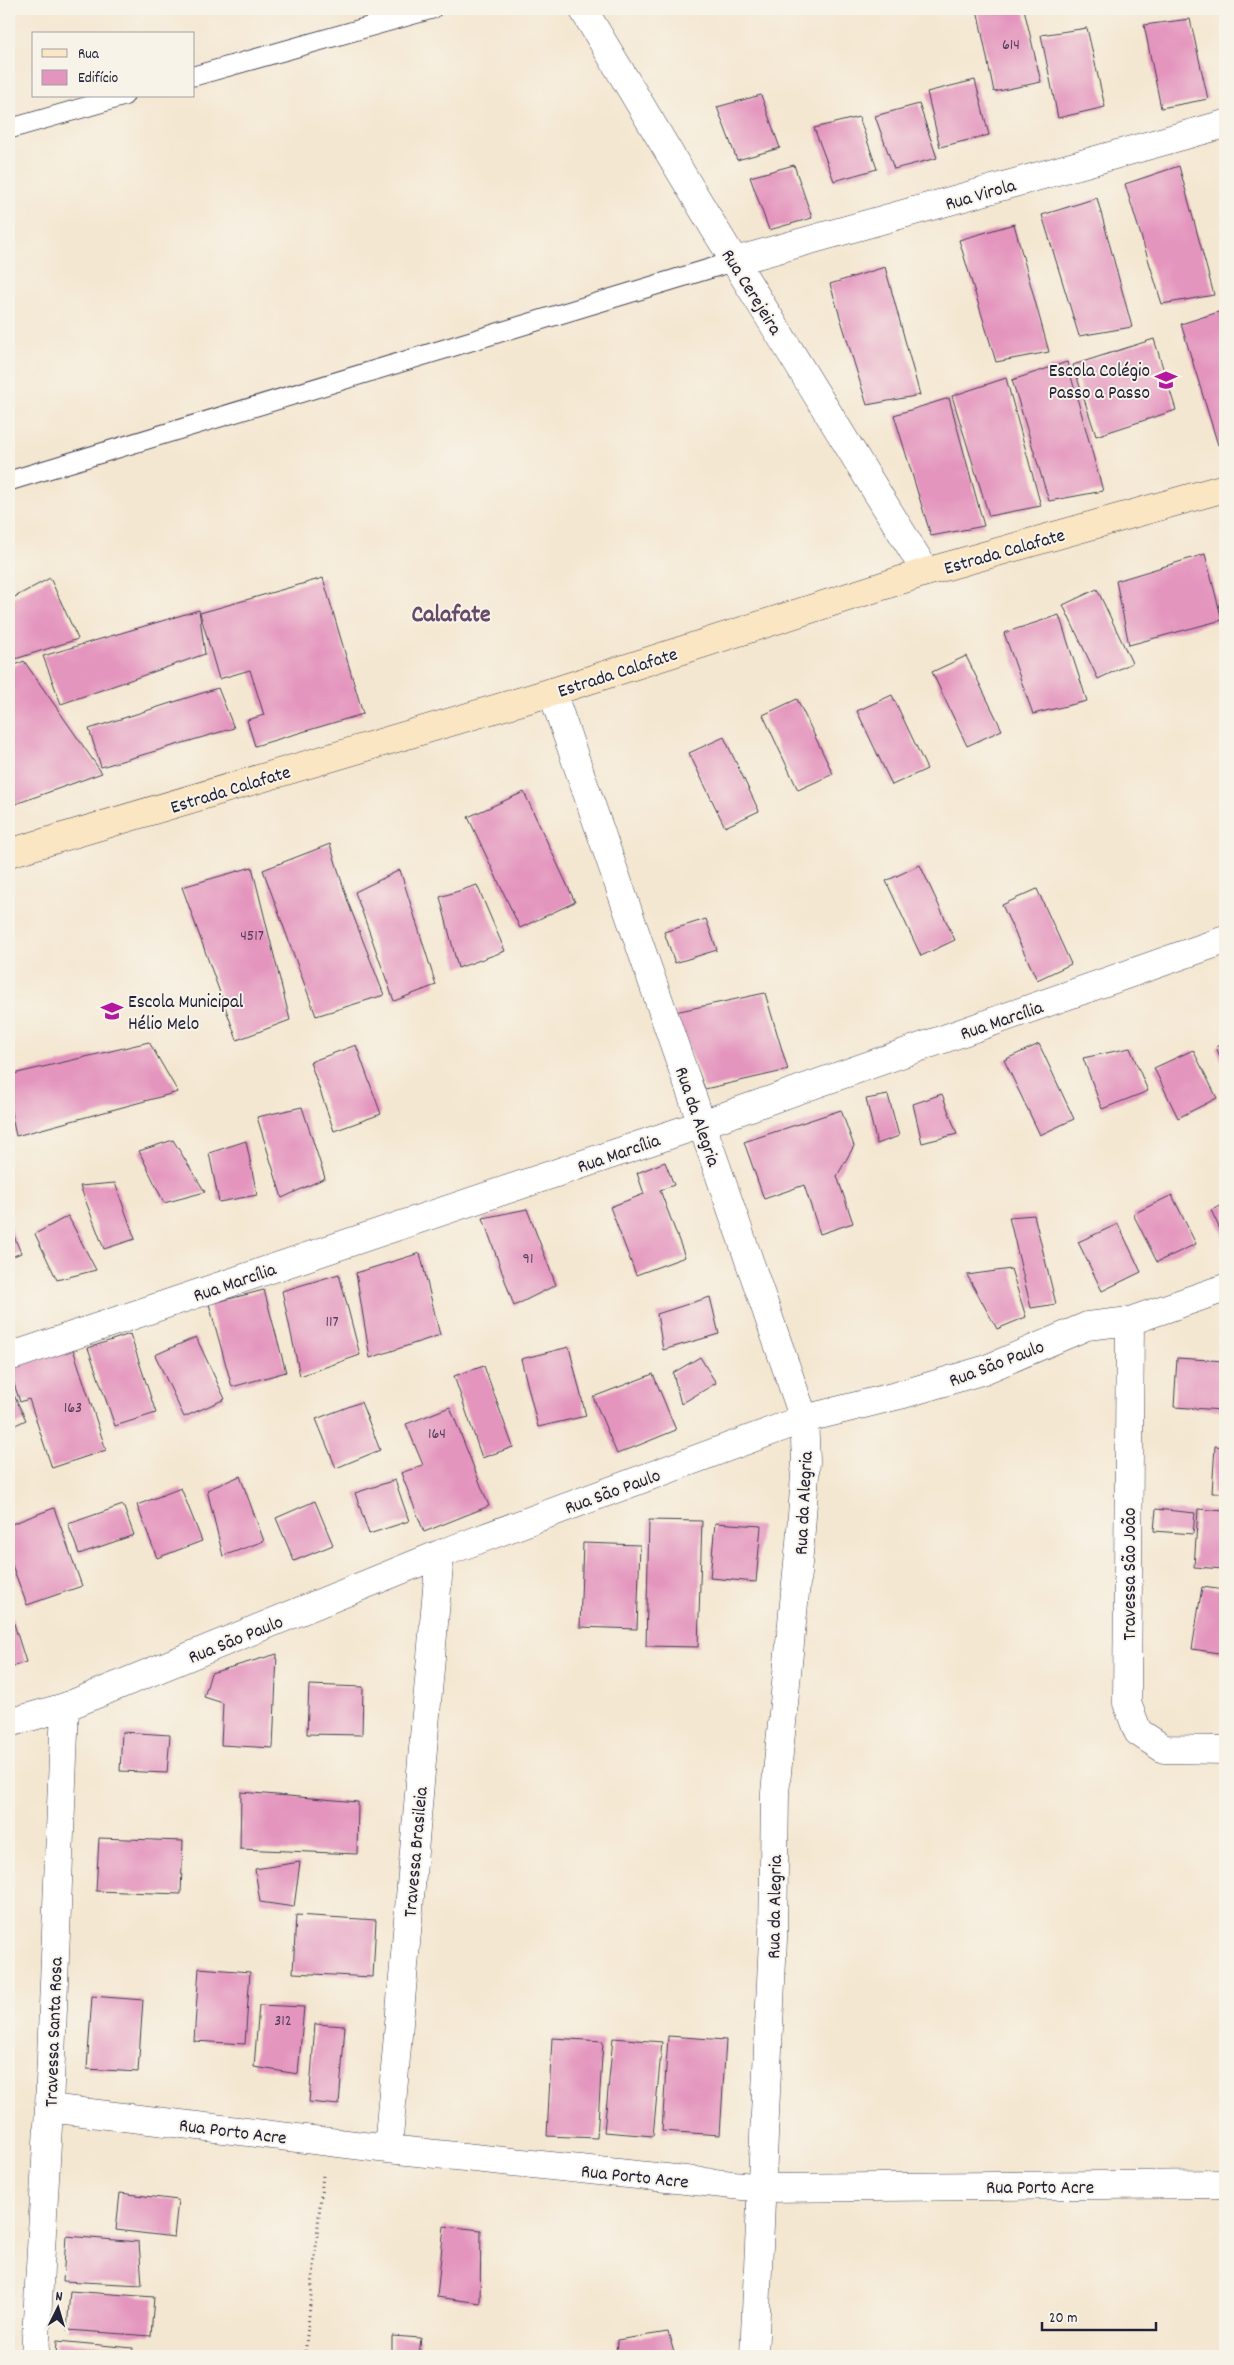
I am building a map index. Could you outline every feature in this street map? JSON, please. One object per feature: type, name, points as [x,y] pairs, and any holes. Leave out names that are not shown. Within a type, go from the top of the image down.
[{"type":"street","name":"Rua Cerejeira","points":[[583,9],[926,572]]},
{"type":"street","name":"Rua Virola","points":[[735,261],[1225,124]]},
{"type":"street","name":"Estrada Calafate","points":[[9,853],[552,692],[926,572],[1225,488]]},
{"type":"street","name":"Rua da Alegria","points":[[552,692],[804,1419],[806,1461],[800,1543],[775,1794],[773,1938],[754,2356]]},
{"type":"street","name":"Rua Marcília","points":[[9,1357],[702,1124],[1225,940]]},
{"type":"street","name":"Rua São Paulo","points":[[9,1723],[65,1707],[440,1554],[804,1419],[984,1370],[1087,1326],[1130,1321],[1225,1288]]},
{"type":"street","name":"Travessa São João","points":[[1130,1321],[1127,1703],[1138,1732],[1164,1748],[1225,1750]]},
{"type":"street","name":"Travessa Brasileia","points":[[388,2149],[440,1554]]},
{"type":"street","name":"Travessa Santa Rosa","points":[[35,2356],[49,2108],[65,1707]]},
{"type":"street","name":"Rua Porto Acre","points":[[49,2108],[388,2149],[762,2188],[1225,2184]]},
{"type":"lane","points":[[195,76],[432,9]]},
{"type":"lane","points":[[9,129],[117,98]]},
{"type":"lane","points":[[9,481],[735,261]]},
{"type":"path","points":[[305,2356],[323,2172]]},
{"type":"building","points":[[977,9],[1024,9],[1041,82],[994,92]]},
{"type":"building","points":[[1190,19],[1208,99],[1161,108],[1144,25]]},
{"type":"building","points":[[1087,28],[1105,107],[1058,118],[1041,35]]},
{"type":"building","points":[[975,80],[989,135],[940,147],[927,92]]},
{"type":"building","points":[[761,95],[780,148],[737,160],[717,107]]},
{"type":"building","points":[[919,104],[937,158],[894,169],[875,116]]},
{"type":"building","points":[[859,117],[877,169],[834,181],[814,128]]},
{"type":"building","points":[[794,165],[812,218],[769,230],[750,177]]},
{"type":"building","points":[[1179,166],[1214,295],[1162,304],[1125,184]]},
{"type":"building","points":[[1097,198],[1132,327],[1079,336],[1042,215]]},
{"type":"building","points":[[1014,224],[1049,352],[996,362],[959,240]]},
{"type":"building","points":[[885,267],[920,395],[867,405],[830,284]]},
{"type":"building","points":[[1225,310],[1225,443],[1218,445],[1181,324]]},
{"type":"building","points":[[1154,339],[1176,410],[1096,436],[1073,365]]},
{"type":"building","points":[[1067,362],[1103,491],[1049,501],[1012,380]]},
{"type":"building","points":[[1006,378],[1041,506],[989,516],[952,396]]},
{"type":"building","points":[[949,398],[984,526],[931,536],[894,415]]},
{"type":"building","points":[[1205,554],[1222,620],[1129,645],[1116,581]]},
{"type":"building","points":[[50,578],[78,639],[9,661],[9,600]]},
{"type":"building","points":[[323,578],[363,714],[255,746],[247,720],[264,715],[250,670],[219,679],[200,613]]},
{"type":"building","points":[[1097,589],[1132,663],[1098,679],[1063,605]]},
{"type":"building","points":[[199,610],[205,654],[61,704],[43,656]]},
{"type":"building","points":[[1059,615],[1087,701],[1033,714],[1004,633]]},
{"type":"building","points":[[966,656],[1002,730],[967,746],[932,672]]},
{"type":"building","points":[[24,661],[102,773],[10,806],[9,668]]},
{"type":"building","points":[[218,688],[234,728],[101,767],[89,729]]},
{"type":"building","points":[[892,695],[927,769],[892,785],[857,711]]},
{"type":"building","points":[[797,699],[833,774],[798,790],[763,715]]},
{"type":"building","points":[[724,737],[759,811],[725,827],[689,753]]},
{"type":"building","points":[[524,792],[575,902],[520,928],[468,817]]},
{"type":"building","points":[[330,844],[348,902],[384,995],[316,1016],[263,870]]},
{"type":"building","points":[[920,865],[955,940],[921,956],[886,881]]},
{"type":"building","points":[[252,867],[290,1020],[237,1040],[182,887]]},
{"type":"building","points":[[400,870],[436,985],[394,1001],[355,892]]},
{"type":"building","points":[[477,885],[505,951],[458,968],[440,897]]},
{"type":"building","points":[[1037,889],[1071,964],[1037,980],[1002,905]]},
{"type":"building","points":[[706,919],[717,950],[675,963],[664,932]]},
{"type":"building","points":[[765,993],[788,1070],[705,1089],[675,1012]]},
{"type":"building","points":[[149,1042],[178,1092],[16,1136],[9,1103],[9,1075]]},
{"type":"building","points":[[1225,1043],[1225,1068],[1216,1047]]},
{"type":"building","points":[[1039,1044],[1074,1119],[1040,1135],[1004,1060]]},
{"type":"building","points":[[356,1045],[381,1114],[334,1131],[310,1062]]},
{"type":"building","points":[[1130,1048],[1148,1091],[1102,1109],[1083,1058]]},
{"type":"building","points":[[1193,1050],[1217,1098],[1178,1118],[1154,1068]]},
{"type":"building","points":[[942,1094],[957,1134],[922,1143],[913,1104]]},
{"type":"building","points":[[888,1095],[899,1136],[877,1144],[866,1099]]},
{"type":"building","points":[[302,1107],[325,1178],[282,1198],[257,1117]]},
{"type":"building","points":[[841,1110],[854,1146],[837,1176],[853,1223],[820,1234],[804,1185],[764,1199],[744,1142]]},
{"type":"building","points":[[173,1140],[205,1192],[164,1203],[139,1151]]},
{"type":"building","points":[[246,1141],[257,1195],[219,1202],[209,1153]]},
{"type":"building","points":[[665,1162],[674,1185],[660,1190],[685,1257],[636,1275],[610,1207],[644,1194],[637,1173]]},
{"type":"building","points":[[115,1183],[135,1239],[104,1249],[80,1186]]},
{"type":"building","points":[[1172,1195],[1196,1244],[1157,1262],[1133,1214]]},
{"type":"building","points":[[1225,1204],[1225,1240],[1211,1210]]},
{"type":"building","points":[[527,1209],[556,1285],[514,1306],[483,1218]]},
{"type":"building","points":[[1034,1215],[1056,1304],[1031,1308],[1009,1217]]},
{"type":"building","points":[[68,1216],[96,1270],[57,1280],[35,1234]]},
{"type":"building","points":[[9,1224],[21,1253],[9,1258]]},
{"type":"building","points":[[1118,1224],[1141,1272],[1102,1291],[1078,1242]]},
{"type":"building","points":[[420,1253],[440,1335],[370,1358],[356,1273]]},
{"type":"building","points":[[1011,1269],[1026,1317],[997,1329],[967,1275]]},
{"type":"building","points":[[339,1274],[360,1355],[300,1376],[282,1291]]},
{"type":"building","points":[[264,1290],[286,1372],[232,1387],[209,1304]]},
{"type":"building","points":[[710,1297],[719,1334],[663,1350],[657,1314]]},
{"type":"building","points":[[130,1334],[156,1413],[115,1426],[88,1348]]},
{"type":"building","points":[[196,1337],[225,1399],[184,1417],[155,1355]]},
{"type":"building","points":[[569,1347],[586,1416],[538,1427],[521,1359]]},
{"type":"building","points":[[73,1349],[106,1450],[52,1468],[29,1399],[20,1402],[9,1369]]},
{"type":"building","points":[[700,1357],[716,1383],[681,1404],[673,1373]]},
{"type":"building","points":[[1177,1358],[1225,1361],[1225,1434],[1222,1433],[1223,1410],[1174,1407]]},
{"type":"building","points":[[484,1366],[513,1447],[482,1458],[454,1376]]},
{"type":"building","points":[[653,1374],[676,1430],[617,1454],[593,1397]]},
{"type":"building","points":[[9,1385],[26,1420],[9,1428]]},
{"type":"building","points":[[361,1402],[380,1450],[336,1468],[316,1419]]},
{"type":"building","points":[[450,1407],[489,1506],[424,1532],[401,1473],[423,1465],[406,1424]]},
{"type":"building","points":[[1215,1446],[1225,1447],[1225,1493],[1212,1493]]},
{"type":"building","points":[[240,1476],[264,1541],[223,1556],[207,1490]]},
{"type":"building","points":[[395,1480],[409,1521],[369,1534],[355,1493]]},
{"type":"building","points":[[181,1488],[202,1541],[157,1558],[137,1505]]},
{"type":"building","points":[[315,1501],[333,1545],[294,1561],[276,1518]]},
{"type":"building","points":[[123,1505],[134,1535],[79,1554],[68,1524]]},
{"type":"building","points":[[54,1508],[82,1586],[27,1605],[9,1557],[9,1525]]},
{"type":"building","points":[[1156,1509],[1195,1513],[1193,1534],[1154,1531]]},
{"type":"building","points":[[1198,1509],[1225,1511],[1225,1569],[1194,1567]]},
{"type":"building","points":[[649,1520],[702,1521],[698,1647],[646,1646]]},
{"type":"building","points":[[715,1523],[761,1526],[756,1582],[710,1578]]},
{"type":"building","points":[[583,1543],[640,1545],[637,1629],[580,1627]]},
{"type":"building","points":[[1202,1587],[1225,1590],[1225,1654],[1192,1649]]},
{"type":"building","points":[[9,1608],[26,1662],[9,1668]]},
{"type":"building","points":[[277,1654],[273,1748],[221,1745],[223,1703],[204,1697],[211,1673]]},
{"type":"building","points":[[309,1685],[363,1687],[362,1735],[307,1734]]},
{"type":"building","points":[[122,1732],[170,1735],[167,1773],[120,1771]]},
{"type":"building","points":[[241,1792],[358,1802],[357,1854],[240,1849]]},
{"type":"building","points":[[99,1838],[183,1841],[181,1894],[96,1891]]},
{"type":"building","points":[[300,1862],[294,1907],[260,1902],[255,1869]]},
{"type":"building","points":[[296,1915],[376,1920],[373,1977],[293,1973]]},
{"type":"building","points":[[199,1968],[250,1972],[245,2044],[194,2041]]},
{"type":"building","points":[[92,1996],[143,2000],[138,2072],[87,2069]]},
{"type":"building","points":[[259,2005],[304,2007],[298,2074],[254,2067]]},
{"type":"building","points":[[315,2024],[345,2026],[339,2105],[309,2102]]},
{"type":"building","points":[[668,2036],[726,2040],[720,2135],[662,2131]]},
{"type":"building","points":[[552,2038],[603,2041],[597,2138],[547,2136]]},
{"type":"building","points":[[613,2038],[662,2042],[653,2136],[604,2132]]},
{"type":"building","points":[[120,2193],[178,2200],[174,2237],[116,2230]]},
{"type":"building","points":[[444,2226],[481,2230],[480,2303],[437,2297]]},
{"type":"building","points":[[66,2236],[139,2242],[142,2285],[63,2281]]},
{"type":"building","points":[[70,2291],[154,2297],[151,2336],[67,2330]]},
{"type":"building","points":[[668,2332],[675,2356],[616,2356],[617,2340]]},
{"type":"building","points":[[392,2336],[421,2338],[419,2356],[392,2356]]},
{"type":"building","points":[[57,2341],[133,2348],[132,2356],[56,2356]]},
{"type":"place","name":"Escola Colégio Passo a Passo","points":[[1166,380]]},
{"type":"place","name":"Escola Municipal Hélio Melo","points":[[112,1011]]},
{"type":"district","name":"Calafate","points":[[451,613]]}]
